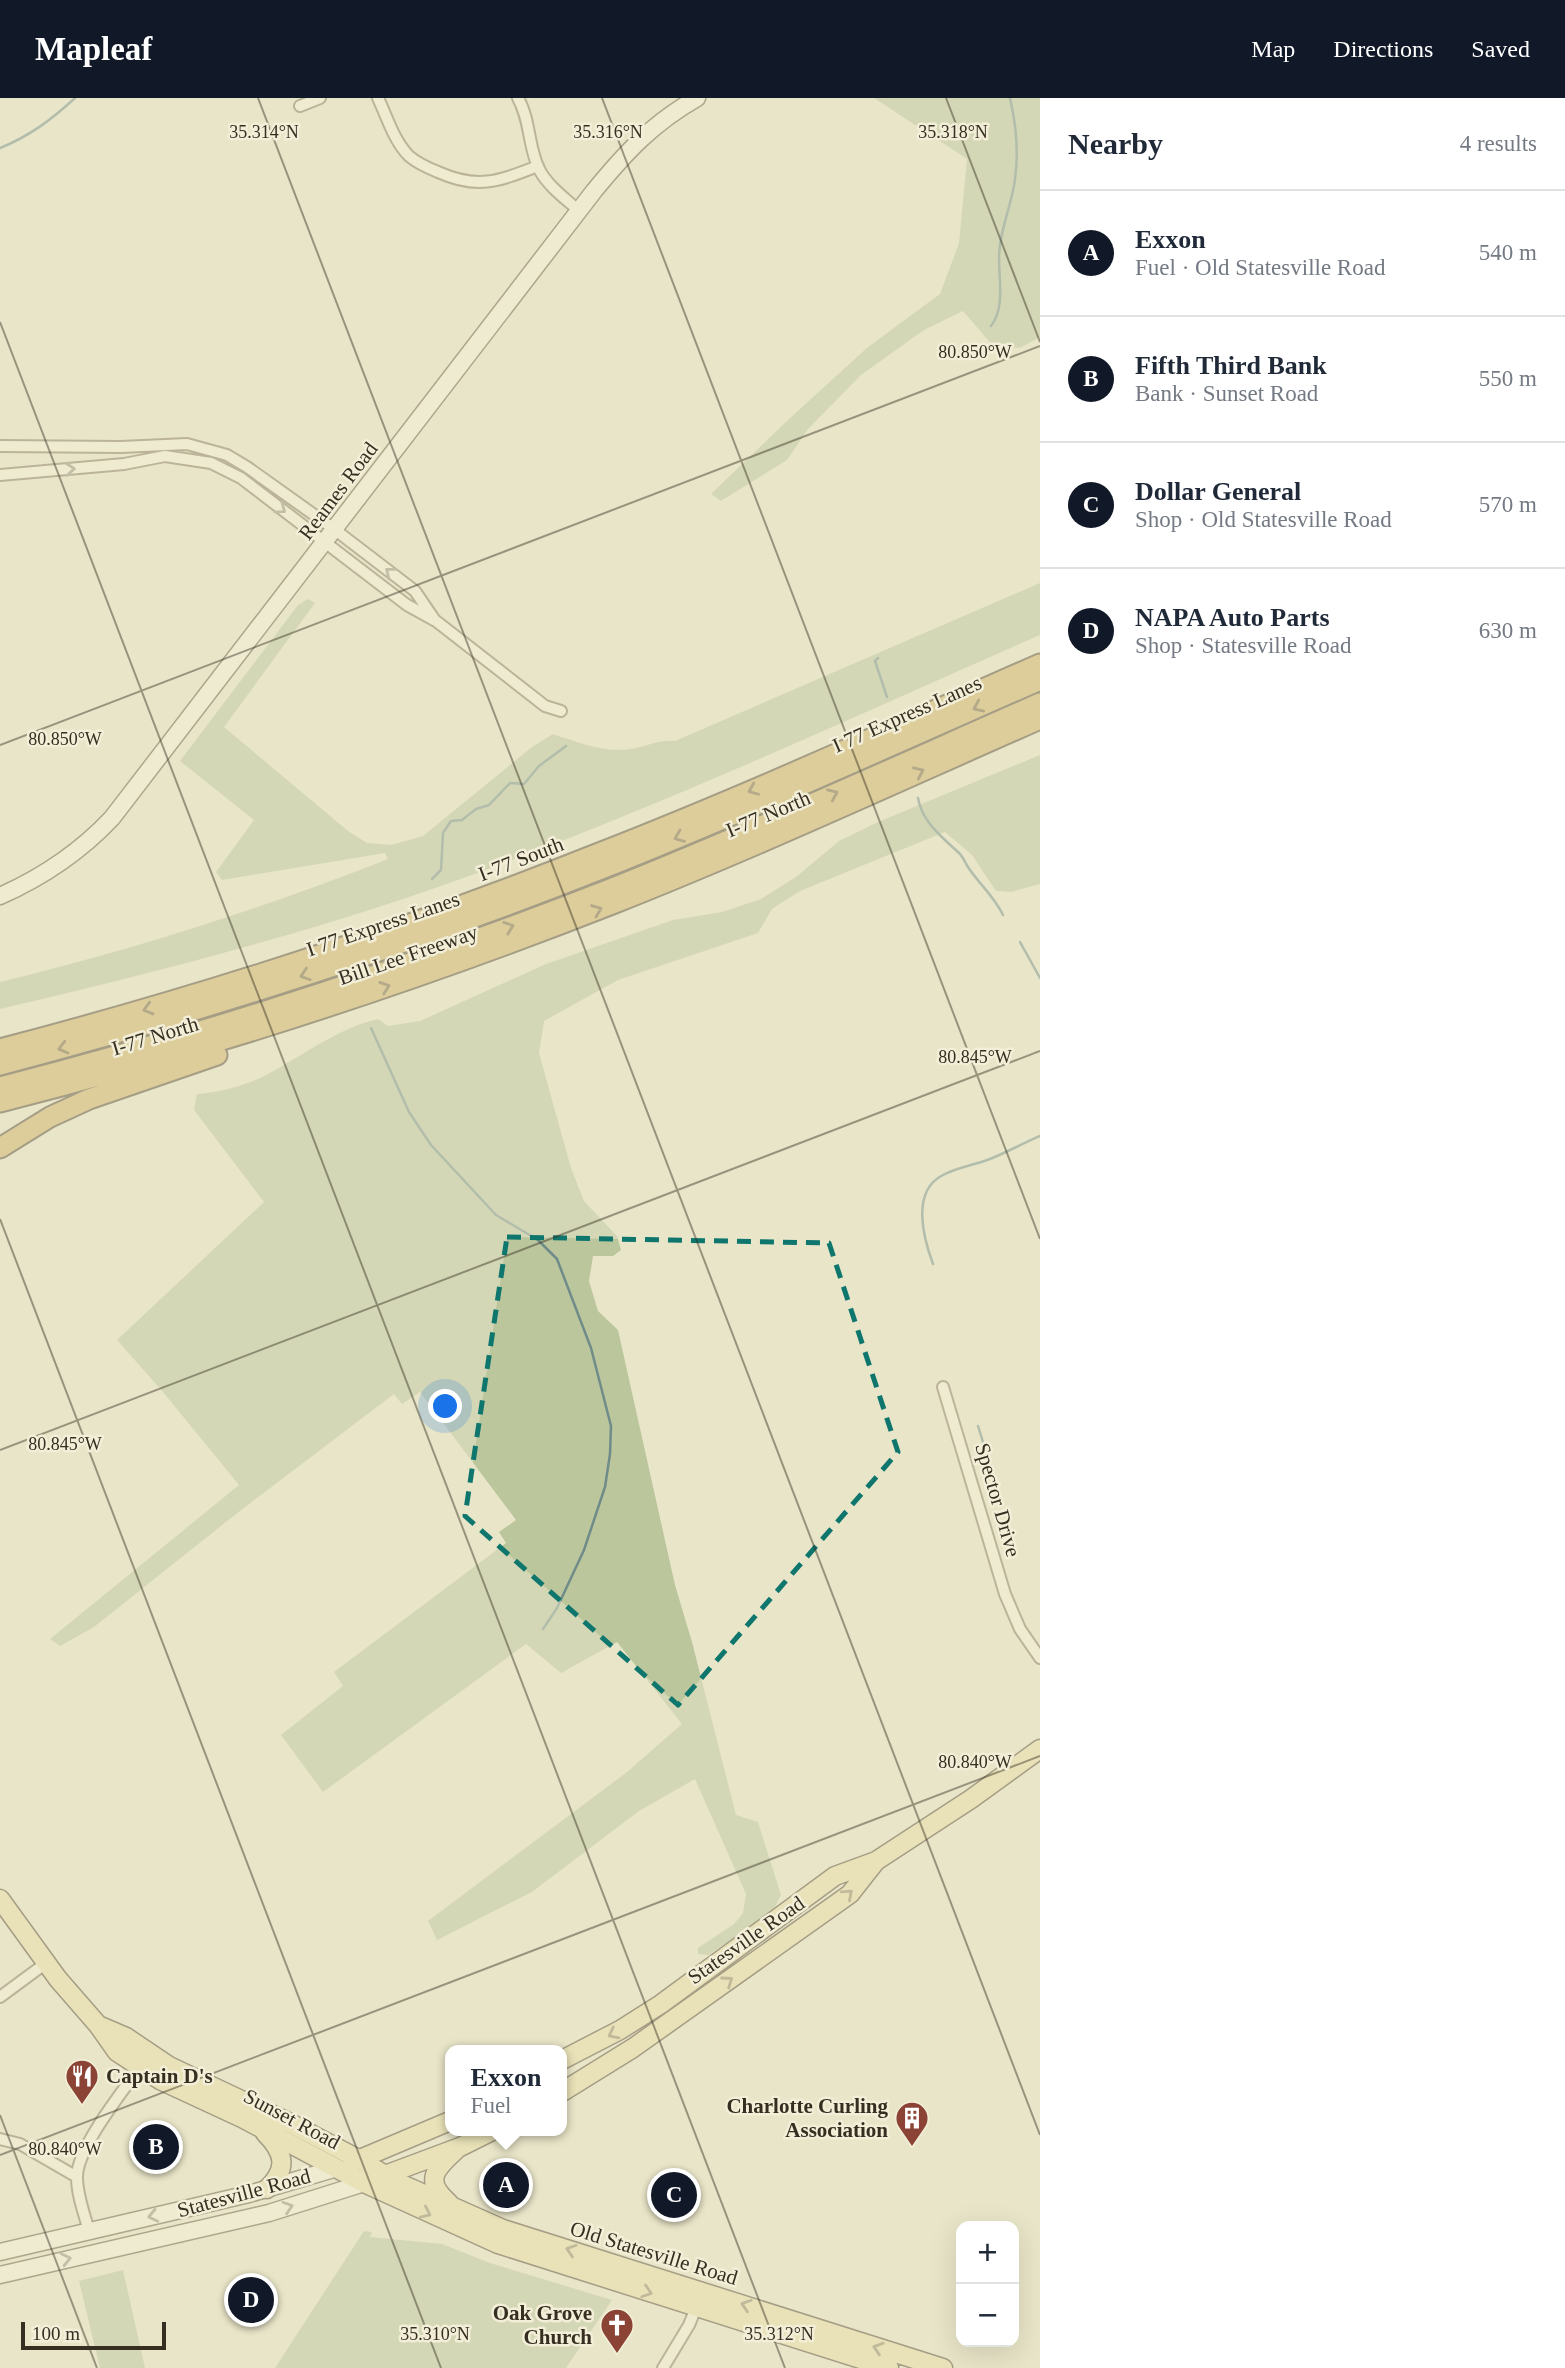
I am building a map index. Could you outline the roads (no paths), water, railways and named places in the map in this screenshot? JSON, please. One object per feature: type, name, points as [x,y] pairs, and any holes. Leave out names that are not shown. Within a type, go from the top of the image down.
[{"type":"highway","name":"I-77 South","points":[[0,1049],[317,956],[556,870],[714,807],[1040,664]]},
{"type":"highway","name":"I 77 Express Lanes","points":[[0,1065],[264,989],[498,908],[719,821],[1040,680]]},
{"type":"highway","name":"I 77 Express Lanes","points":[[0,1087],[156,1045],[271,1009],[505,929],[728,840],[1040,703]]},
{"type":"highway","name":"I-77 North","points":[[510,943],[733,854],[1040,719]]},
{"type":"highway","name":"Bill Lee Freeway","points":[[321,1009],[510,943]]},
{"type":"highway","points":[[0,1148],[51,1117],[89,1099],[304,1025],[321,1009]]},
{"type":"highway","name":"I-77 North","points":[[0,1102],[149,1062],[321,1009]]},
{"type":"highway","points":[[0,1039],[89,1025]]},
{"type":"main road","name":"Reames Road","points":[[0,896],[23,886],[68,858],[112,818],[633,144],[668,116],[697,98]]},
{"type":"main road","name":"Statesville Road","points":[[567,2057],[662,2004],[835,1876],[876,1861],[971,1799],[1040,1749]]},
{"type":"main road","name":"Statesville Road","points":[[567,2088],[626,2053],[850,1894],[876,1861]]},
{"type":"main road","name":"Sunset Road","points":[[0,1899],[46,1963],[117,2052],[187,2094],[257,2125],[364,2183]]},
{"type":"main road","points":[[662,2004],[672,2021]]},
{"type":"main road","name":"Sunset Road","points":[[98,2025],[126,2037],[194,2079],[250,2103],[360,2160]]},
{"type":"main road","name":"Statesville Road","points":[[0,2252],[267,2189],[360,2160],[445,2123]]},
{"type":"main road","points":[[257,2125],[272,2140],[281,2159],[279,2176],[267,2189]]},
{"type":"main road","name":"Statesville Road","points":[[0,2275],[269,2213],[364,2183],[482,2136]]},
{"type":"main road","points":[[454,2207],[440,2195],[434,2179],[443,2162],[460,2147]]},
{"type":"main road","name":"Old Statesville Road","points":[[360,2160],[384,2175],[503,2229],[889,2368]]},
{"type":"main road","name":"Old Statesville Road","points":[[364,2183],[498,2244],[943,2368]]},
{"type":"street","points":[[300,106],[320,98]]},
{"type":"street","points":[[378,98],[395,136],[409,156],[426,167],[475,184],[511,176],[538,166]]},
{"type":"street","points":[[518,98],[526,116],[538,166],[550,185],[579,211]]},
{"type":"street","points":[[0,446],[121,447],[169,444],[203,447],[239,462],[330,536],[397,598],[436,621],[545,706],[561,710]]},
{"type":"street","points":[[0,475],[124,464],[165,456],[198,459],[221,467],[240,478],[415,591],[436,621]]},
{"type":"street","name":"Spector Drive","points":[[943,1387],[1005,1594],[1020,1629],[1040,1658]]},
{"type":"street","points":[[0,1997],[46,1963]]},
{"type":"street","points":[[89,2231],[77,2177],[78,2165],[89,2141],[140,2067]]},
{"type":"street","points":[[0,2139],[20,2144],[77,2177]]},
{"type":"street","points":[[663,2368],[689,2325],[700,2300]]},
{"type":"waterway","points":[[0,148],[40,126],[75,98]]},
{"type":"waterway","points":[[991,326],[1000,303],[1000,248],[1017,158],[1010,98]]},
{"type":"waterway","points":[[878,658],[875,661],[887,697]]},
{"type":"waterway","points":[[432,879],[441,870],[443,833],[451,821],[462,820],[476,809],[489,805],[510,783],[524,784],[539,766],[566,746]]},
{"type":"waterway","points":[[918,798],[928,822],[960,855],[1003,915]]},
{"type":"waterway","points":[[1020,942],[1040,978]]},
{"type":"waterway","points":[[371,1028],[409,1112],[431,1145],[496,1215],[538,1240],[557,1259],[591,1348],[611,1426],[605,1487],[584,1550],[557,1608],[543,1629]]},
{"type":"waterway","points":[[933,1264],[922,1215],[923,1203],[933,1182],[949,1172],[990,1159],[1040,1136]]},
{"type":"waterway","points":[[978,1426],[1000,1496]]},
{"type":"place","name":"Captain D's","points":[[82,2106]]},
{"type":"place","name":"Fifth Third Bank","points":[[156,2147]]},
{"type":"place","name":"Charlotte Curling Association","points":[[912,2148]]},
{"type":"place","name":"Exxon","points":[[506,2185]]},
{"type":"place","name":"Dollar General","points":[[674,2195]]},
{"type":"place","name":"NAPA Auto Parts","points":[[251,2300]]},
{"type":"place","name":"Oak Grove Church","points":[[617,2355]]}]
